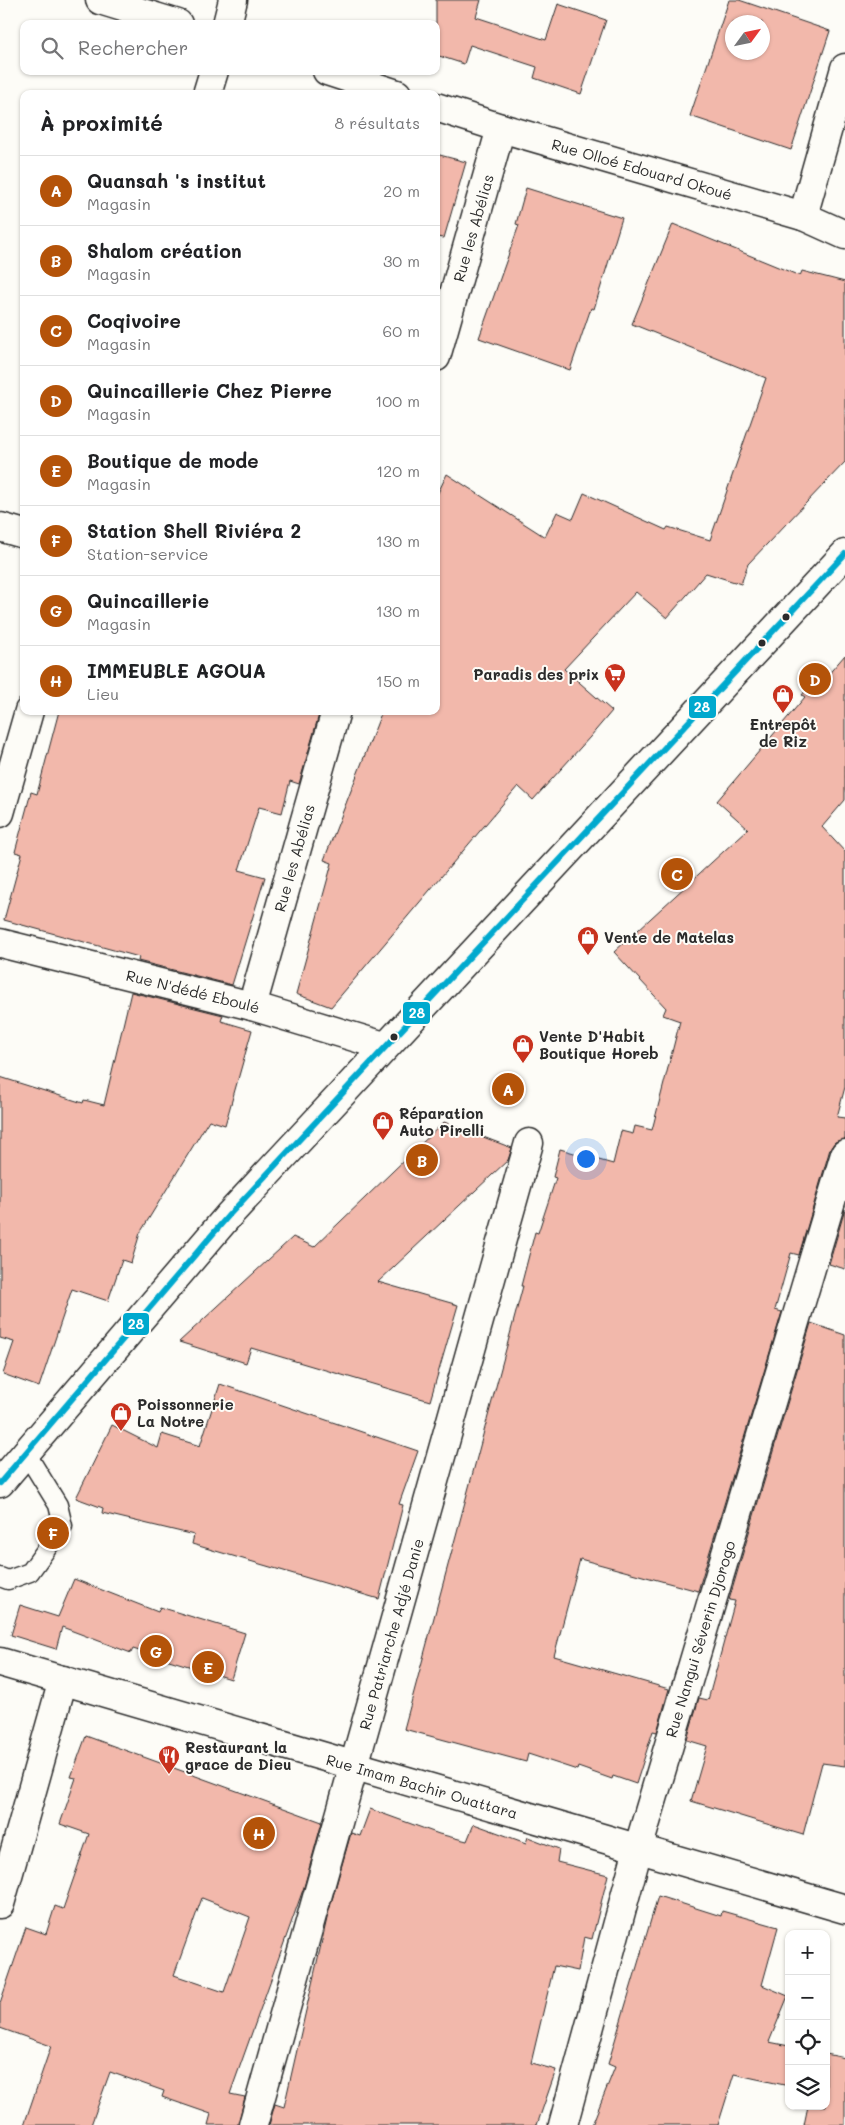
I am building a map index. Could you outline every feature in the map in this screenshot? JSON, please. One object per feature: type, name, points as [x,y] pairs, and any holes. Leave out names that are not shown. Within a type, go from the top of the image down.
[{"type":"street","points":[[100,0],[165,20]]},
{"type":"street","points":[[228,20],[233,0]]},
{"type":"street","points":[[803,216],[845,68]]},
{"type":"street","points":[[208,90],[213,75]]},
{"type":"street","points":[[339,75],[385,90]]},
{"type":"street","name":"Rue Olloé Edouard Okoué","points":[[440,107],[501,128],[803,216],[845,235]]},
{"type":"street","name":"Rue les Abélias","points":[[440,343],[501,128]]},
{"type":"street","points":[[0,527],[20,533]]},
{"type":"street","points":[[0,1483],[229,1215],[384,1046],[845,554]]},
{"type":"street","points":[[0,813],[28,715]]},
{"type":"street","name":"Rue les Abélias","points":[[252,1006],[335,715]]},
{"type":"street","name":"Rue N'dédé Eboulé","points":[[0,943],[252,1006],[384,1046]]},
{"type":"street","name":"Rue Patriarche Adjé Danie","points":[[254,2125],[529,1143]]},
{"type":"street","name":"Rue Nangui Séverin Djorogo","points":[[563,2125],[638,1849],[845,1154]]},
{"type":"street","name":"Rue Imam Bachir Ouattara","points":[[0,1662],[845,1909]]},
{"type":"street","points":[[0,1904],[63,1680]]},
{"type":"lane","points":[[0,1577],[8,1580],[30,1572],[63,1526],[58,1505],[26,1453]]},
{"type":"building","points":[[436,0],[481,0],[476,17],[546,40],[558,4],[606,20],[581,94],[534,78],[537,67],[470,45],[464,64],[440,56],[440,20],[436,20]]},
{"type":"building","points":[[729,0],[739,0],[830,31],[791,150],[690,116]]},
{"type":"building","points":[[440,155],[466,162],[444,238],[440,238]]},
{"type":"building","points":[[526,188],[622,218],[594,309],[591,308],[570,370],[479,338],[519,225],[516,224]]},
{"type":"building","points":[[673,224],[800,276],[802,271],[845,282],[845,462],[748,564],[741,584],[706,573],[667,618],[636,592],[564,669],[612,711],[533,800],[518,786],[331,1007],[296,994],[332,863],[324,860],[380,715],[440,715],[440,489],[447,474],[545,537],[557,512],[573,519],[584,493],[666,530],[668,527],[710,540],[766,378],[632,324]]},
{"type":"building","points":[[845,655],[845,800],[822,827],[845,852],[845,1087],[837,1117],[845,1118],[845,1139],[835,1142],[830,1149],[799,1255],[791,1253],[775,1310],[782,1312],[698,1591],[580,1559],[554,1656],[669,1689],[657,1732],[653,1731],[636,1784],[613,1776],[612,1779],[578,1767],[577,1770],[528,1754],[526,1762],[404,1729],[523,1286],[521,1286],[535,1232],[538,1233],[556,1178],[553,1177],[560,1149],[613,1164],[621,1131],[633,1134],[635,1126],[652,1130],[680,1021],[663,1015],[666,1008],[614,952],[748,829],[717,801],[805,697],[802,695],[821,672],[826,677]]},
{"type":"building","points":[[58,715],[319,715],[299,784],[290,781],[282,813],[259,807],[239,870],[265,877],[232,985],[138,961],[139,957],[4,920],[22,854],[15,852],[31,792],[37,794]]},
{"type":"building","points":[[131,992],[223,1015],[221,1021],[252,1030],[225,1125],[209,1120],[140,1233],[131,1263],[122,1260],[108,1301],[72,1289],[39,1387],[3,1374],[14,1342],[0,1338],[0,1077],[83,1103],[84,1100],[104,1105]]},
{"type":"building","points":[[444,1122],[512,1148],[508,1160],[378,1282],[458,1305],[430,1401],[251,1348],[246,1363],[179,1342],[293,1237],[314,1247]]},
{"type":"building","points":[[845,1209],[845,1269],[829,1264]]},
{"type":"building","points":[[811,1323],[845,1335],[845,1766],[822,1763],[803,1835],[691,1801],[707,1746],[687,1740],[699,1698],[708,1700],[735,1601],[729,1600]]},
{"type":"building","points":[[220,1384],[418,1451],[399,1504],[403,1505],[379,1599],[192,1544],[194,1535],[102,1513],[103,1508],[76,1498],[112,1425],[158,1448],[162,1434],[200,1446]]},
{"type":"building","points":[[74,1579],[158,1612],[160,1607],[245,1633],[231,1679],[133,1649],[131,1653],[62,1627],[56,1649],[11,1635],[20,1605],[58,1617]]},
{"type":"building","points":[[86,1736],[322,1822],[304,1887],[230,2094],[245,2097],[238,2125],[208,2125],[211,2114],[162,2097],[164,2091],[110,2072],[91,2125],[24,2125],[51,2046],[0,2028],[0,2003],[26,1927],[46,1934],[55,1906],[63,1909],[89,1834],[60,1824],[76,1778],[71,1777]],"holes":[[[202,1898],[250,1917],[224,1992],[174,1975]]]},
{"type":"building","points":[[370,1809],[439,1834],[467,1841],[474,1824],[526,1843],[528,1837],[559,1849],[557,1862],[608,1875],[592,1939],[584,1937],[578,1971],[554,1966],[531,2063],[556,2070],[537,2125],[269,2125],[275,2104],[284,2107],[328,1914],[351,1833],[360,1836]]},
{"type":"building","points":[[658,1896],[721,1916],[722,1911],[778,1927],[762,1985],[785,1995],[785,2003],[769,2042],[785,2045],[785,2085],[734,2074],[718,2125],[592,2125],[615,2067],[608,2064]]},
{"type":"building","points":[[830,2055],[845,2058],[845,2125],[804,2125],[807,2110],[830,2110]]},
{"type":"transit line","name":"28","points":[[0,1483],[229,1215],[845,554]]},
{"type":"place","name":"Quincaillerie Chez Pierre","points":[[815,679]]},
{"type":"place","name":"Paradis des prix","points":[[615,693]]},
{"type":"place","name":"Entrepôt de Riz","points":[[783,714]]},
{"type":"place","name":"Coqivoire","points":[[677,874]]},
{"type":"place","name":"Vente de Matelas","points":[[588,956]]},
{"type":"place","name":"Vente D'Habit Boutique Horeb","points":[[523,1064]]},
{"type":"place","name":"Quansah 's institut","points":[[508,1089]]},
{"type":"place","name":"Réparation Auto Pirelli","points":[[383,1141]]},
{"type":"place","name":"Shalom création","points":[[422,1160]]},
{"type":"place","name":"Poissonnerie La Notre","points":[[121,1432]]},
{"type":"place","name":"Station Shell Riviéra 2","points":[[53,1533]]},
{"type":"place","name":"Quincaillerie","points":[[156,1651]]},
{"type":"place","name":"Boutique de mode","points":[[208,1667]]},
{"type":"place","name":"Restaurant la grace de Dieu","points":[[169,1775]]},
{"type":"place","name":"IMMEUBLE AGOUA","points":[[259,1833]]}]
